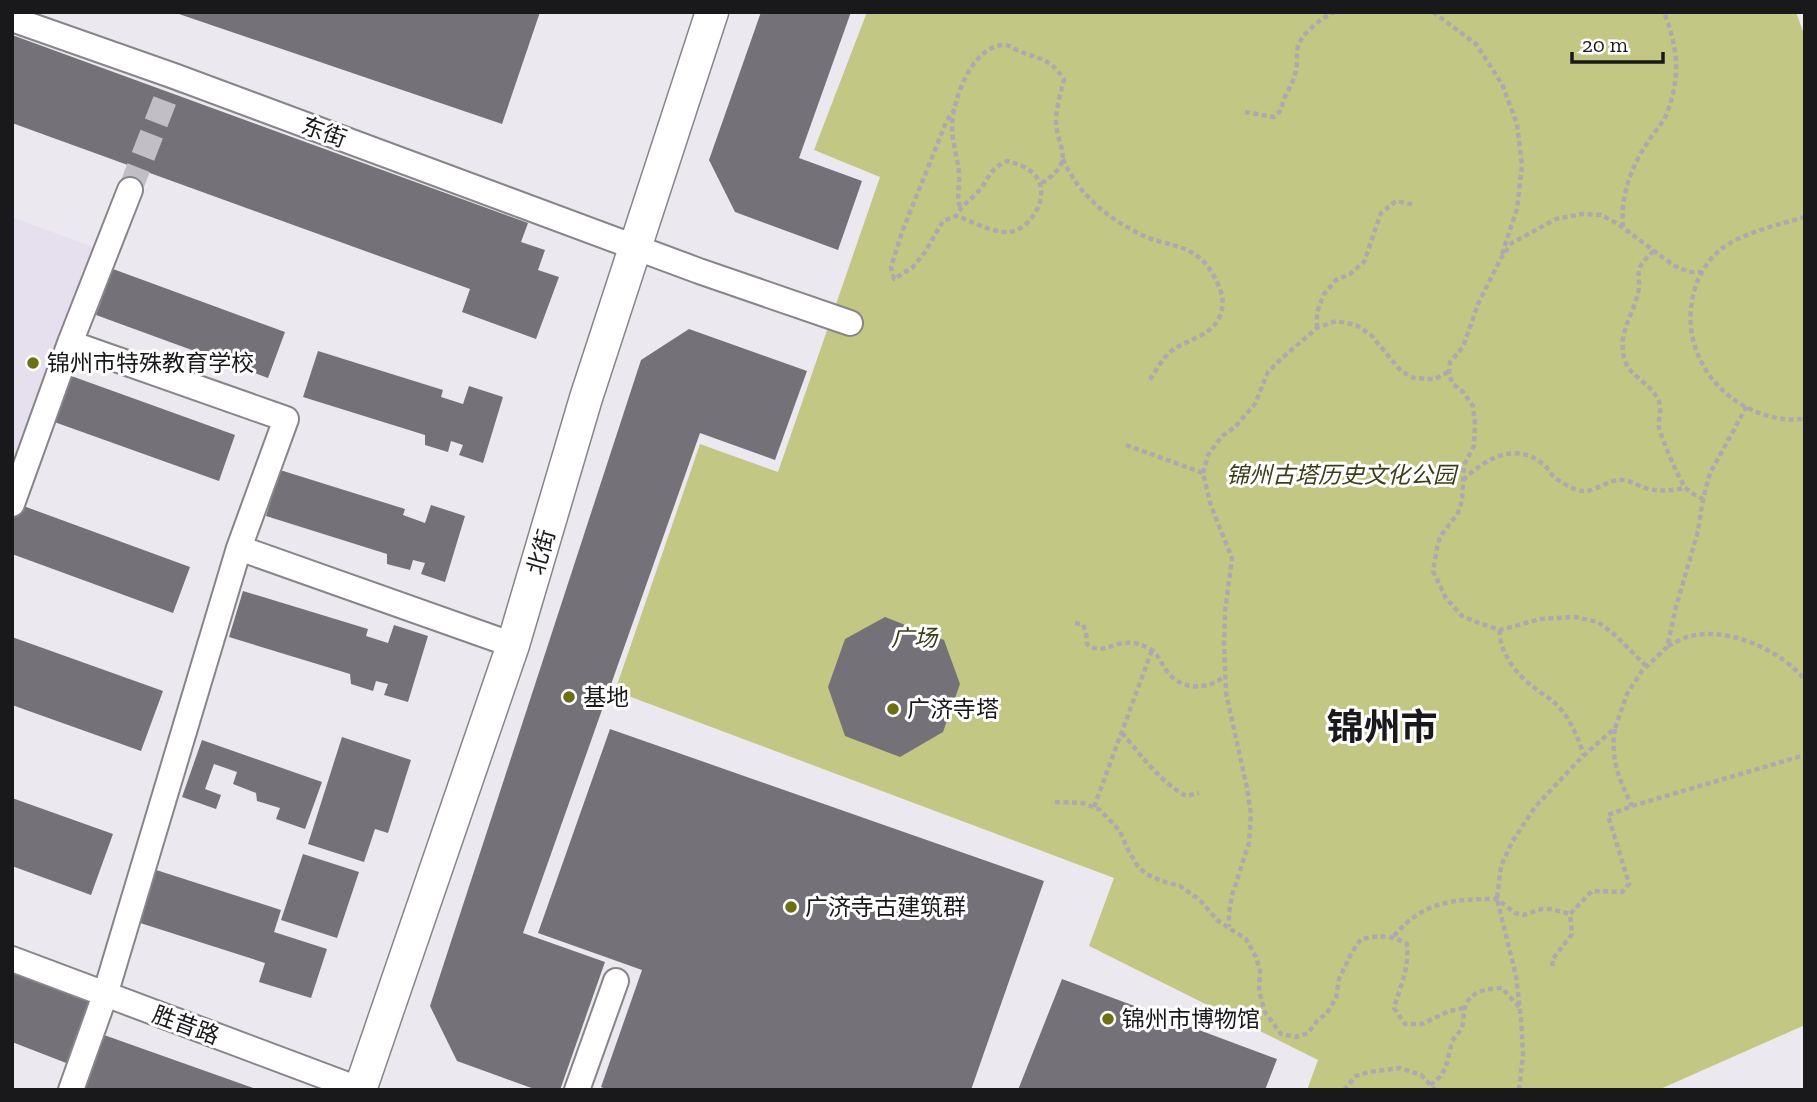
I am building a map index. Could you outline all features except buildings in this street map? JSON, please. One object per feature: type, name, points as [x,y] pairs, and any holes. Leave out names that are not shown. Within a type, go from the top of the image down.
[{"type":"street","name":"北街","points":[[360,1090],[513,645],[586,398],[712,12]]},
{"type":"street","name":"东街","points":[[12,19],[172,82],[850,323]]},
{"type":"street","points":[[12,504],[70,342],[130,190]]},
{"type":"street","points":[[70,342],[286,419],[239,548],[105,995],[71,1090]]},
{"type":"street","points":[[239,548],[513,645]]},
{"type":"street","name":"胜昔路","points":[[12,959],[360,1090]]},
{"type":"street","points":[[577,1090],[615,981]]},
{"type":"path","points":[[1245,111],[1274,117],[1282,110],[1295,74],[1298,46],[1316,25],[1334,12]]},
{"type":"path","points":[[1433,12],[1476,44],[1502,84],[1517,124],[1522,166],[1517,209],[1501,258],[1478,304],[1463,347],[1450,362],[1449,375],[1453,384],[1473,406],[1474,446],[1464,465],[1462,500],[1458,513],[1440,537],[1433,571],[1446,598],[1462,616],[1500,630],[1540,619],[1575,617],[1598,622],[1615,635],[1646,667]]},
{"type":"path","points":[[1623,228],[1621,212],[1633,170],[1645,145],[1666,115],[1677,71],[1673,37],[1664,12]]},
{"type":"path","points":[[960,207],[957,190],[959,174],[952,129],[957,98],[967,76],[983,53],[993,47],[1007,45],[1044,59],[1055,67],[1063,79],[1056,119],[1063,158],[1078,186],[1124,225],[1203,259],[1224,296],[1218,320],[1203,334],[1168,353],[1149,381]]},
{"type":"path","points":[[955,109],[947,120],[912,203],[891,267],[894,279],[913,267],[925,253],[943,221],[956,216],[997,231],[1011,232],[1027,224],[1037,209],[1041,194],[1039,181],[1020,164],[1007,161],[997,165],[974,196],[960,207],[956,216]]},
{"type":"path","points":[[1039,181],[1044,182],[1056,173],[1063,158]]},
{"type":"path","points":[[1317,328],[1317,312],[1324,294],[1336,280],[1350,274],[1364,262],[1381,213],[1396,201],[1415,205]]},
{"type":"path","points":[[1501,258],[1512,243],[1556,219],[1582,214],[1601,215],[1673,265],[1689,272],[1702,272]]},
{"type":"path","points":[[1805,217],[1734,240],[1718,251],[1702,272],[1694,291],[1690,314],[1691,334],[1697,357],[1706,372],[1722,389],[1760,414],[1785,419],[1805,419]]},
{"type":"path","points":[[1654,251],[1641,265],[1638,274],[1636,300],[1625,326],[1625,359],[1630,369],[1652,390],[1660,403],[1659,427],[1686,488],[1703,499]]},
{"type":"path","points":[[1229,927],[1232,895],[1249,842],[1251,814],[1226,693],[1223,662],[1225,612],[1232,558],[1211,506],[1203,473],[1208,455],[1222,436],[1235,427],[1255,404],[1268,372],[1317,328],[1336,321],[1356,325],[1371,335],[1401,371],[1414,378],[1435,379],[1449,371]]},
{"type":"path","points":[[1667,647],[1698,531],[1710,472],[1747,406]]},
{"type":"path","points":[[1126,445],[1203,473]]},
{"type":"path","points":[[1463,480],[1485,461],[1520,453],[1533,457],[1546,466],[1555,478],[1581,491],[1597,489],[1610,482],[1622,480],[1650,489],[1667,491],[1686,488]]},
{"type":"path","points":[[1075,623],[1083,625],[1087,644],[1091,648],[1104,649],[1132,643],[1152,650],[1170,675],[1183,684],[1211,685],[1225,676]]},
{"type":"path","points":[[1500,630],[1499,638],[1504,653],[1531,685],[1559,707],[1575,731],[1584,755]]},
{"type":"path","points":[[1632,806],[1614,758],[1612,745],[1615,728],[1627,694],[1646,667],[1667,647],[1688,636],[1712,634],[1740,639],[1766,648],[1788,662],[1805,680]]},
{"type":"path","points":[[1094,807],[1152,650]]},
{"type":"path","points":[[1519,1090],[1523,1054],[1520,1007],[1516,976],[1497,899],[1501,866],[1535,807],[1584,755],[1615,728]]},
{"type":"path","points":[[1122,733],[1172,788],[1185,796],[1199,793]]},
{"type":"path","points":[[1553,966],[1552,960],[1572,934],[1570,914],[1592,891],[1622,892],[1629,884],[1608,814],[1805,755]]},
{"type":"path","points":[[1055,802],[1083,803],[1100,810],[1120,831],[1132,856],[1146,874],[1180,886],[1200,900],[1217,920],[1246,939],[1260,971],[1259,991],[1265,1012],[1281,1034],[1296,1037],[1308,1033],[1317,1021],[1328,1013],[1336,998],[1339,979],[1361,939],[1379,936],[1394,936],[1407,944],[1408,958],[1404,980],[1394,1008],[1405,1024],[1422,1024],[1449,1011],[1464,1008]]},
{"type":"path","points":[[1394,936],[1421,911],[1436,905],[1470,900],[1497,899],[1515,913],[1524,915],[1541,909],[1570,914]]},
{"type":"path","points":[[1430,1085],[1440,1078],[1447,1065],[1453,1039],[1461,1029],[1464,1008],[1471,998],[1482,989],[1502,988],[1520,1007]]},
{"type":"path","points":[[1344,1090],[1356,1076],[1400,1068],[1421,1075],[1435,1090]]},
{"type":"shaded area","name":"锦州市特殊教育学校","points":[[12,217],[96,248],[12,478]]},
{"type":"green space","name":"锦州古塔历史文化公园","points":[[867,12],[1796,12],[1805,37],[1805,1025],[1658,1090],[1307,1090],[1318,1060],[1089,946],[1114,878],[615,691],[700,444],[778,472],[880,177],[814,150]]},
{"type":"tunnel","points":[[130,190],[170,87]]},
{"type":"place","name":"锦州市特殊教育学校","points":[[33,363]]},
{"type":"place","name":"基地","points":[[569,697]]},
{"type":"place","name":"广济寺塔","points":[[893,709]]},
{"type":"place","name":"广济寺古建筑群","points":[[791,907]]},
{"type":"place","name":"锦州市博物馆","points":[[1108,1019]]},
{"type":"district","name":"锦州市","points":[[1382,727]]},
{"type":"park label","name":"广场","points":[[914,638]]}]
